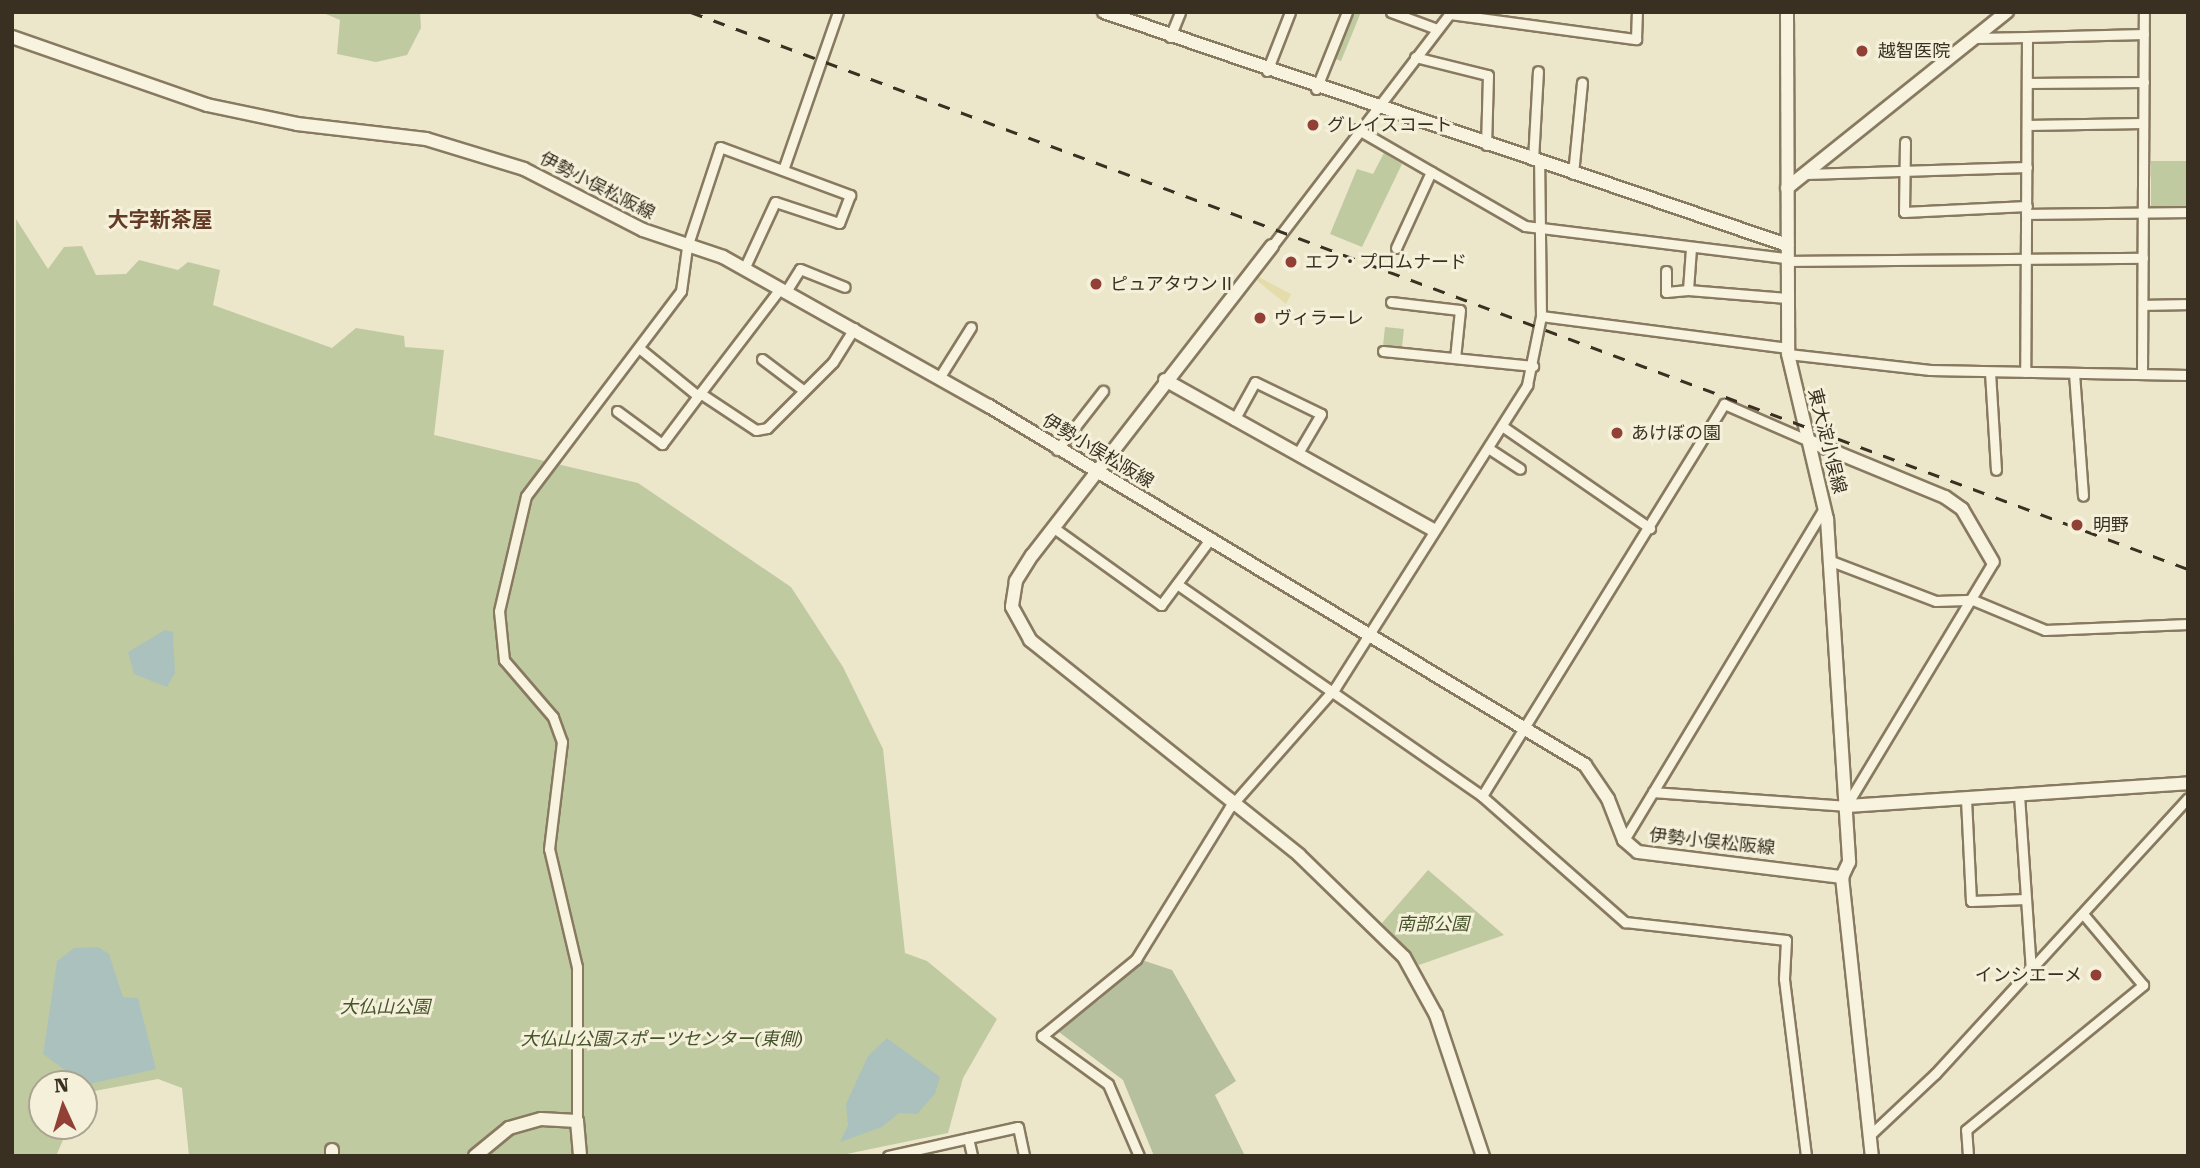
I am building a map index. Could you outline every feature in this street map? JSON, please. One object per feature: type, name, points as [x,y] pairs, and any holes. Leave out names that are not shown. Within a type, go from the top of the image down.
[{"type":"main road","points":[[1104,12],[1127,16],[1170,37],[1316,89],[1573,174],[1787,255]]},
{"type":"main road","name":"東大淀小俣線","points":[[1787,12],[1788,351],[1825,507],[1831,561],[1849,862],[1842,877]]},
{"type":"main road","points":[[1787,188],[2007,12]]},
{"type":"main road","name":"伊勢小俣松阪線","points":[[12,37],[208,105],[297,124],[426,139],[524,169],[687,247],[744,269],[854,328],[1211,538],[1527,730],[1597,778],[1624,839],[1649,856],[1842,877]]},
{"type":"main road","points":[[1272,246],[1165,380],[1054,528],[1013,590],[1012,607],[1024,633],[1234,802],[1350,901],[1411,966],[1437,1015],[1483,1156]]},
{"type":"main road","points":[[1165,380],[1433,530]]},
{"type":"main road","points":[[1809,441],[1945,497],[1962,509],[1993,562]]},
{"type":"main road","points":[[1846,806],[2188,783]]},
{"type":"main road","points":[[1842,877],[1872,1156]]},
{"type":"main road","points":[[475,1156],[519,1123],[578,1121],[580,1156]]},
{"type":"street","points":[[783,170],[838,12]]},
{"type":"street","points":[[1170,37],[1180,12]]},
{"type":"street","points":[[1267,71],[1290,12]]},
{"type":"street","points":[[1316,89],[1347,12]]},
{"type":"street","points":[[1391,12],[1437,29]]},
{"type":"street","points":[[1272,246],[1357,129],[1450,13],[1636,39],[1637,12]]},
{"type":"street","points":[[2142,374],[2144,12]]},
{"type":"street","points":[[1975,38],[2144,34]]},
{"type":"street","points":[[2025,372],[2027,37]]},
{"type":"street","points":[[1415,57],[1488,75],[1486,145]]},
{"type":"street","points":[[1139,1156],[1108,1084],[1042,1036],[1136,959],[1234,802],[1335,688],[1433,530],[1502,426],[1533,366],[1541,316],[1536,229],[1538,71]]},
{"type":"street","points":[[1573,174],[1582,82]]},
{"type":"street","points":[[2028,83],[2144,82]]},
{"type":"street","points":[[2027,125],[2143,123]]},
{"type":"street","points":[[1357,129],[1431,173],[1536,229],[1691,248],[1787,255],[2143,258]]},
{"type":"street","points":[[1905,142],[1904,212],[2188,212]]},
{"type":"street","points":[[578,1121],[578,976],[549,849],[562,742],[553,717],[509,670],[498,627],[526,496],[681,291],[687,247],[720,147],[850,195],[839,223],[775,202],[744,269]]},
{"type":"street","points":[[1804,174],[2026,167]]},
{"type":"street","points":[[1396,248],[1431,173]]},
{"type":"street","points":[[1688,290],[1691,248]]},
{"type":"street","points":[[617,411],[662,444],[800,269],[845,287]]},
{"type":"street","points":[[1666,271],[1666,292],[1688,290],[1787,298]]},
{"type":"street","points":[[1391,302],[1460,310],[1455,358]]},
{"type":"street","points":[[2143,304],[2188,304]]},
{"type":"street","points":[[1541,316],[1788,351],[1990,372],[2188,375]]},
{"type":"street","points":[[939,378],[971,327]]},
{"type":"street","points":[[639,348],[699,394],[755,430],[767,428],[834,362],[854,328]]},
{"type":"street","points":[[1382,351],[1533,366]]},
{"type":"street","points":[[762,359],[803,390]]},
{"type":"street","points":[[1990,372],[1996,470]]},
{"type":"street","points":[[2074,373],[2083,496]]},
{"type":"street","points":[[1234,421],[1255,382],[1321,414],[1298,453]]},
{"type":"street","points":[[1058,450],[1103,390]]},
{"type":"street","points":[[1482,796],[1527,730],[1724,404],[1809,441]]},
{"type":"street","points":[[1502,426],[1650,528]]},
{"type":"street","points":[[1488,448],[1520,469]]},
{"type":"street","points":[[1624,839],[1825,507]]},
{"type":"street","points":[[1054,528],[1161,605],[1211,538]]},
{"type":"street","points":[[1831,561],[1936,601],[1972,600],[2058,631],[2188,624]]},
{"type":"street","points":[[1653,792],[1846,806],[1993,562]]},
{"type":"street","points":[[1177,584],[1335,688],[1482,796],[1625,922],[1786,940],[1784,979],[1806,1156]]},
{"type":"street","points":[[2019,795],[2031,969]]},
{"type":"street","points":[[1870,1135],[1896,1115],[2188,798]]},
{"type":"street","points":[[1966,799],[1972,901],[2026,899]]},
{"type":"street","points":[[1968,1156],[1966,1130],[2143,985],[2083,914]]},
{"type":"street","points":[[888,1156],[922,1152],[1018,1127],[1024,1156]]},
{"type":"street","points":[[968,1138],[972,1156]]},
{"type":"green space","points":[[321,12],[420,12],[421,28],[407,55],[376,62],[337,54],[340,20]]},
{"type":"green space","points":[[1351,12],[1361,12],[1341,61],[1333,58]]},
{"type":"green space","points":[[1384,153],[1402,164],[1362,247],[1330,234],[1357,169],[1373,174]]},
{"type":"green space","points":[[2151,161],[2188,161],[2188,209],[2151,209]]},
{"type":"green space","points":[[16,219],[48,269],[64,247],[82,246],[96,275],[126,274],[139,260],[178,270],[188,262],[220,270],[213,305],[332,348],[356,328],[404,336],[405,347],[444,350],[434,435],[638,483],[791,587],[843,667],[883,749],[905,953],[927,961],[997,1019],[963,1078],[948,1133],[837,1156],[189,1156],[182,1088],[158,1079],[98,1090],[98,1070],[28,1070],[28,1140],[63,1140],[56,1156],[12,1156]]},
{"type":"green space","points":[[1385,327],[1404,329],[1402,351],[1383,349]]},
{"type":"green space","name":"南部公園","points":[[1428,870],[1504,935],[1419,965],[1382,923]]},
{"type":"green space","points":[[1142,960],[1172,970],[1236,1081],[1215,1095],[1245,1156],[1154,1156],[1123,1080],[1055,1029],[1099,1000]]},
{"type":"sand","points":[[1257,276],[1291,294],[1286,304],[1255,279]]},
{"type":"water","points":[[165,630],[173,632],[175,673],[167,687],[134,674],[128,652]]},
{"type":"water","points":[[98,947],[109,954],[123,997],[138,998],[156,1069],[98,1082],[98,1070],[65,1070],[43,1054],[57,961],[74,948]]},
{"type":"water","points":[[887,1038],[940,1077],[935,1094],[917,1114],[899,1113],[882,1127],[840,1142],[848,1125],[846,1104],[868,1056]]},
{"type":"railway","points":[[691,12],[2188,569]]},
{"type":"place","name":"越智医院","points":[[1862,51]]},
{"type":"place","name":"グレイスコート","points":[[1313,125]]},
{"type":"place","name":"エフ・プロムナード","points":[[1291,262]]},
{"type":"place","name":"ピュアタウンⅡ","points":[[1096,284]]},
{"type":"place","name":"ヴィラーレ","points":[[1260,318]]},
{"type":"place","name":"あけぼの園","points":[[1617,433]]},
{"type":"place","name":"明野","points":[[2077,525]]},
{"type":"place","name":"インシエーメ","points":[[2096,975]]},
{"type":"district","name":"大字新茶屋","points":[[160,220]]},
{"type":"park label","name":"大仏山公園","points":[[385,1007]]},
{"type":"park label","name":"大仏山公園スポーツセンター(東側)","points":[[662,1039]]}]
